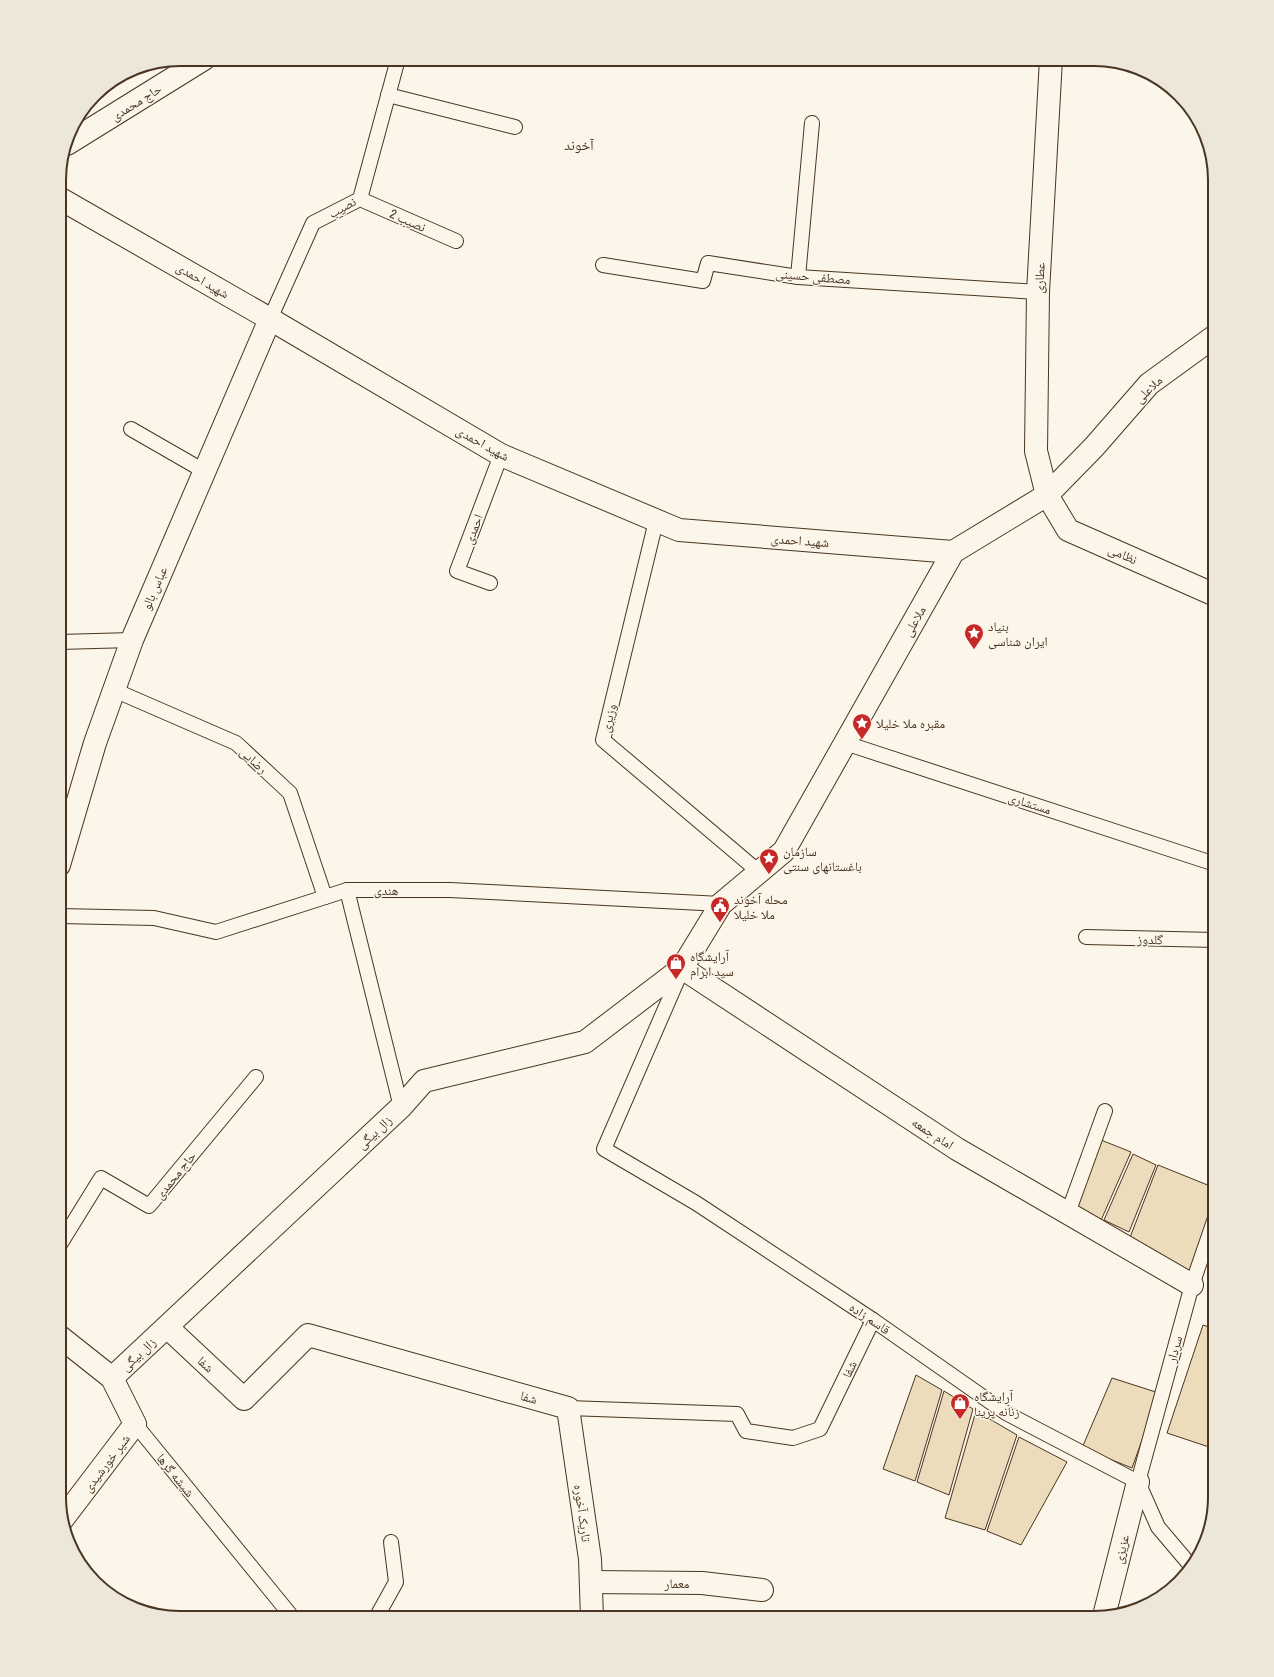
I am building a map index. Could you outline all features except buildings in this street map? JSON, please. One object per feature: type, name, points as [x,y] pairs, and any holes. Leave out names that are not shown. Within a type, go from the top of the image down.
[{"type":"street","name":"حاج محمدی","points":[[74,140],[193,66]]},
{"type":"street","name":"عطاری","points":[[1047,495],[1036,452],[1038,292],[1051,66]]},
{"type":"street","name":"شهید احمدی","points":[[66,202],[270,319],[501,455],[656,521],[679,530],[953,552]]},
{"type":"street","name":"عباس بالو","points":[[66,841],[95,743],[132,640],[270,319]]},
{"type":"street","name":"ملاعلی","points":[[682,968],[720,904],[784,851],[953,552],[1047,495],[1094,447],[1150,384],[1208,341]]},
{"type":"street","name":"نظامی","points":[[1047,495],[1068,530],[1208,592]]},
{"type":"street","name":"زال بیگی","points":[[112,1378],[401,1107],[424,1081],[585,1042],[682,968]]},
{"type":"street","name":"امام جمعه","points":[[682,968],[958,1149],[1192,1285]]},
{"type":"street","name":"شفا","points":[[167,1327],[244,1399],[308,1335],[568,1408]]},
{"type":"street","name":"شیشه گرها","points":[[66,1342],[112,1378],[135,1424]]},
{"type":"street","name":"تاریک آخوره","points":[[568,1408],[590,1559],[592,1611]]},
{"type":"street","name":"شیر خورشیدی","points":[[67,1513],[135,1424]]},
{"type":"street","name":"عزیزی","points":[[1105,1610],[1138,1482]]},
{"type":"street","name":"معمار","points":[[591,1582],[702,1583],[762,1590]]},
{"type":"lane","name":"نصیب","points":[[270,319],[313,223],[360,199],[396,66]]},
{"type":"lane","points":[[388,95],[515,127]]},
{"type":"lane","points":[[798,277],[812,123]]},
{"type":"lane","name":"نصیب 2","points":[[360,199],[456,241]]},
{"type":"lane","name":"مصطفی حسینی","points":[[603,265],[703,281],[708,263],[798,277],[1038,292]]},
{"type":"lane","points":[[130,429],[204,471]]},
{"type":"lane","name":"احمدی","points":[[490,583],[457,571],[501,455]]},
{"type":"lane","name":"وزیری","points":[[656,521],[602,740],[759,872]]},
{"type":"lane","points":[[66,642],[132,640]]},
{"type":"lane","name":"رضایی","points":[[114,690],[236,743],[290,793],[326,897]]},
{"type":"lane","name":"مستشاری","points":[[845,743],[1208,862]]},
{"type":"lane","points":[[347,890],[401,1107]]},
{"type":"lane","name":"هندی","points":[[66,916],[154,918],[216,932],[347,890],[450,890],[720,904]]},
{"type":"lane","name":"گلدوز","points":[[1086,937],[1208,940]]},
{"type":"lane","name":"قاسم زاده","points":[[682,968],[604,1149],[696,1203],[873,1320],[1006,1413],[1138,1482]]},
{"type":"lane","name":"حاج محمدی","points":[[66,1235],[102,1178],[149,1206],[256,1077]]},
{"type":"lane","points":[[1068,1213],[1105,1111]]},
{"type":"lane","name":"سردار","points":[[1138,1482],[1192,1285],[1208,1248]]},
{"type":"lane","name":"شفا","points":[[568,1408],[738,1414],[746,1431],[793,1438],[820,1429],[873,1320]]},
{"type":"lane","name":"شیشه گرها","points":[[135,1424],[287,1611]]},
{"type":"lane","points":[[1138,1482],[1158,1528],[1188,1562]]},
{"type":"lane","points":[[380,1611],[396,1582],[391,1542]]},
{"type":"place","name":"بنیاد ایران شناسی","points":[[974,650]]},
{"type":"place","name":"مقبره ملا خلیلا","points":[[862,740]]},
{"type":"place","name":"سازمان باغستانهای سنتی","points":[[769,875]]},
{"type":"place","name":"محله آخوند ملا خلیلا","points":[[720,923]]},
{"type":"place","name":"آرایشگاه سید ابرام","points":[[676,980]]},
{"type":"place","name":"آرایشگاه زنانه پرینا","points":[[960,1420]]},
{"type":"district","name":"آخوند","points":[[579,145]]}]
